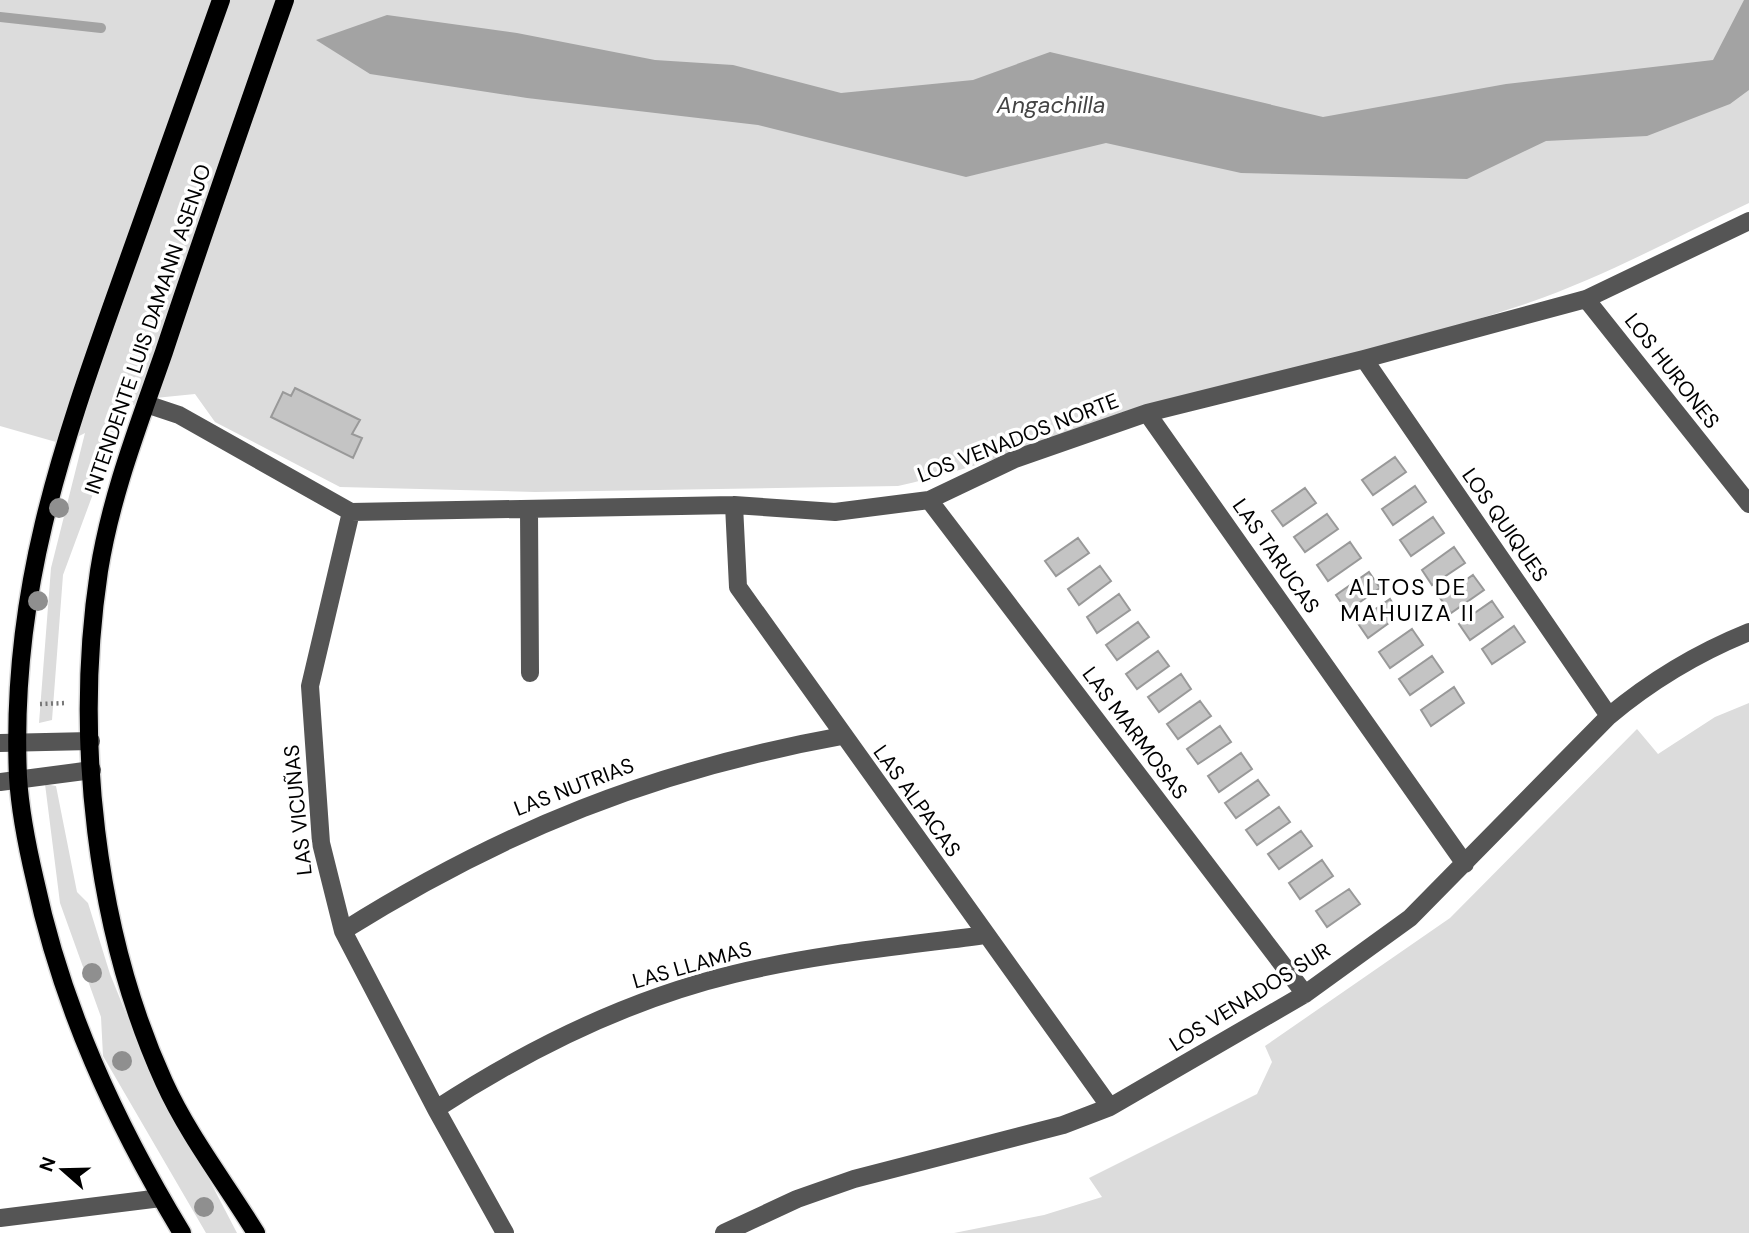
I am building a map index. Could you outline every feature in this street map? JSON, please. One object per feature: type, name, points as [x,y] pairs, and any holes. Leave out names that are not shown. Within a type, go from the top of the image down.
[{"type":"main road","name":"INTENDENTE LUIS DAMANN ASENJO","points":[[182,1233],[103,1091],[60,978],[9,781],[9,742],[19,704],[26,605],[51,484],[75,406],[221,0]]},
{"type":"main road","name":"INTENDENTE LUIS DAMANN ASENJO","points":[[256,1233],[165,1085],[145,1034],[111,919],[100,856],[92,770],[90,703],[92,626],[99,569],[126,457],[285,0]]},
{"type":"street","name":"LOS VENADOS NORTE","points":[[351,512],[733,506],[835,512],[929,500],[1015,460],[1147,413],[1586,299],[1742,224]]},
{"type":"street","name":"LOS HURONES","points":[[1586,299],[1749,504]]},
{"type":"street","name":"LOS QUIQUES","points":[[1363,359],[1609,716]]},
{"type":"street","points":[[146,404],[179,415],[351,512]]},
{"type":"street","name":"LAS TARUCAS","points":[[1147,413],[1465,864]]},
{"type":"street","name":"LAS MARMOSAS","points":[[929,500],[1305,994]]},
{"type":"street","name":"LAS ALPACAS","points":[[733,506],[737,587],[1110,1107]]},
{"type":"street","points":[[529,509],[530,673]]},
{"type":"street","name":"LAS VICUÑAS","points":[[351,512],[310,686],[321,843],[343,931],[436,1109],[505,1233]]},
{"type":"street","name":"LOS VENADOS SUR","points":[[724,1233],[797,1199],[854,1179],[1063,1125],[1110,1107],[1305,994],[1410,918],[1609,716],[1679,665],[1749,632]]},
{"type":"street","name":"LAS NUTRIAS","points":[[343,931],[456,864],[575,809],[707,765],[842,736]]},
{"type":"street","points":[[9,742],[91,741]]},
{"type":"street","points":[[9,781],[92,770]]},
{"type":"street","name":"LAS LLAMAS","points":[[436,1109],[530,1051],[606,1016],[682,988],[784,963],[986,935]]},
{"type":"street","points":[[0,1217],[161,1198]]},
{"type":"path","points":[[19,704],[90,703]]},
{"type":"shaded area","points":[[0,0],[1749,0],[1749,203],[1612,269],[1528,303],[1434,332],[1151,408],[962,469],[898,486],[535,492],[340,487],[215,422],[195,394],[145,399],[124,410],[63,575],[52,720],[39,723],[51,568],[85,433],[63,444],[0,426]]},
{"type":"shaded area","points":[[1749,703],[1749,1233],[954,1233],[1044,1215],[1102,1197],[1089,1178],[1257,1094],[1272,1062],[1265,1046],[1450,918],[1637,729],[1658,754],[1715,717]]},
{"type":"shaded area","points":[[45,784],[56,786],[77,892],[88,903],[110,974],[138,1043],[237,1233],[206,1233],[103,1056],[101,1017],[60,903]]},
{"type":"water","name":"Angachilla","points":[[1744,0],[1749,0],[1749,90],[1730,104],[1647,136],[1546,141],[1467,179],[1241,173],[1106,143],[966,177],[758,125],[527,98],[370,74],[316,40],[387,15],[517,33],[655,60],[733,65],[841,93],[973,80],[1050,52],[1323,117],[1506,84],[1713,60]]},
{"type":"building","points":[[295,388],[360,420],[352,434],[362,438],[353,458],[271,417],[283,392],[291,396]]},
{"type":"building","points":[[1395,457],[1406,472],[1373,495],[1362,480]]},
{"type":"building","points":[[1415,486],[1426,502],[1393,525],[1382,509]]},
{"type":"building","points":[[1305,488],[1316,503],[1283,526],[1272,511]]},
{"type":"building","points":[[1327,514],[1338,529],[1305,552],[1294,537]]},
{"type":"building","points":[[1433,517],[1444,533],[1411,556],[1400,540]]},
{"type":"building","points":[[1078,538],[1089,553],[1056,576],[1045,561]]},
{"type":"building","points":[[1350,542],[1361,558],[1328,581],[1317,565]]},
{"type":"building","points":[[1454,547],[1465,563],[1432,585],[1422,570]]},
{"type":"building","points":[[1100,566],[1111,581],[1079,605],[1068,589]]},
{"type":"building","points":[[1369,572],[1380,588],[1347,611],[1336,595]]},
{"type":"building","points":[[1473,575],[1484,590],[1451,613],[1440,598]]},
{"type":"building","points":[[1119,594],[1130,610],[1097,633],[1087,617]]},
{"type":"building","points":[[1390,599],[1400,615],[1368,638],[1357,622]]},
{"type":"building","points":[[1492,601],[1503,617],[1470,640],[1459,624]]},
{"type":"building","points":[[1138,622],[1149,637],[1117,660],[1106,645]]},
{"type":"building","points":[[1514,626],[1525,642],[1492,664],[1482,649]]},
{"type":"building","points":[[1412,629],[1423,645],[1390,668],[1379,652]]},
{"type":"building","points":[[1158,651],[1169,666],[1137,689],[1126,674]]},
{"type":"building","points":[[1432,656],[1443,672],[1410,695],[1399,679]]},
{"type":"building","points":[[1181,674],[1191,689],[1159,712],[1148,697]]},
{"type":"building","points":[[1454,687],[1464,703],[1431,726],[1421,710]]},
{"type":"building","points":[[1200,701],[1211,716],[1178,739],[1167,724]]},
{"type":"building","points":[[1220,726],[1231,742],[1198,764],[1187,749]]},
{"type":"building","points":[[1241,753],[1252,769],[1219,792],[1208,776]]},
{"type":"building","points":[[1258,780],[1269,795],[1236,818],[1225,803]]},
{"type":"building","points":[[1279,807],[1290,822],[1257,845],[1246,830]]},
{"type":"building","points":[[1301,831],[1312,846],[1279,869],[1268,854]]},
{"type":"building","points":[[1322,860],[1333,876],[1300,899],[1289,883]]},
{"type":"building","points":[[1349,889],[1360,904],[1327,927],[1316,911]]},
{"type":"waterway","points":[[0,17],[101,28]]},
{"type":"district","name":"ALTOS DE MAHUIZA II","points":[[1408,600]]}]
